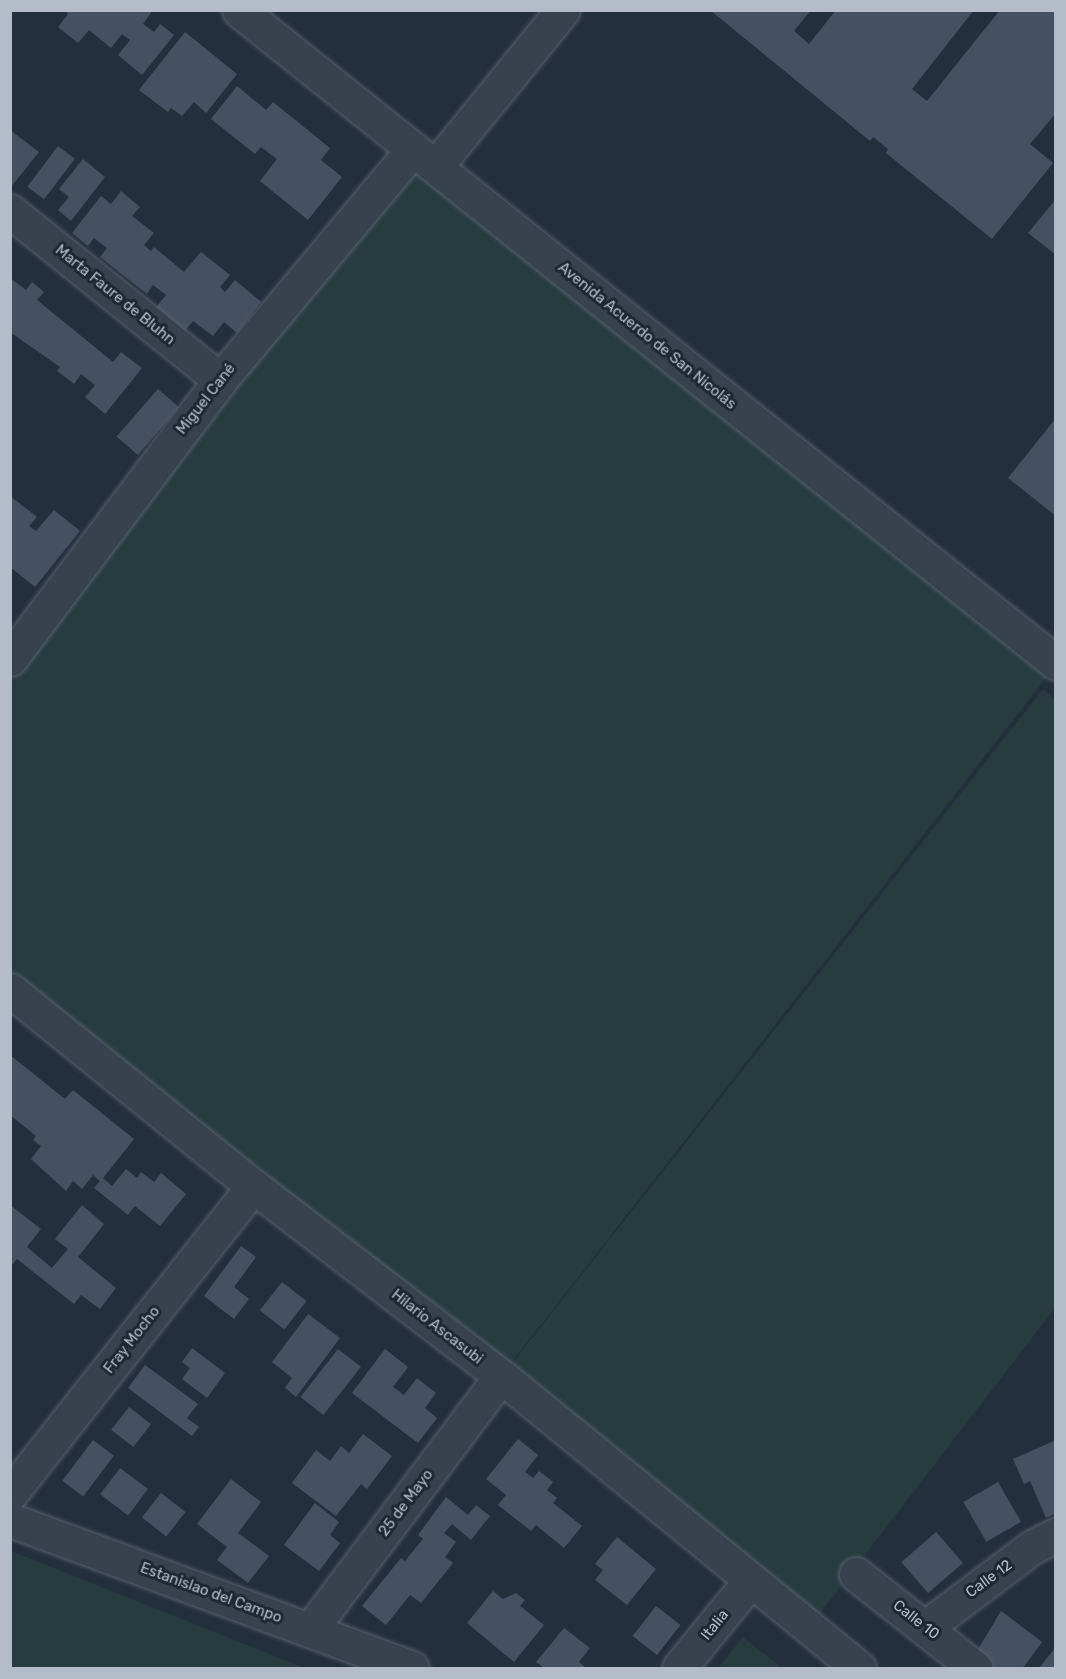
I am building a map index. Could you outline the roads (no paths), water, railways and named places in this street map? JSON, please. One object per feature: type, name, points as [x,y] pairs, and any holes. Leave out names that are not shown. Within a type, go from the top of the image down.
[{"type":"street","name":"Avenida Acuerdo de San Nicolás","points":[[239,10],[1056,663]]},
{"type":"street","name":"Miguel Cané","points":[[10,659],[22,621],[220,380],[563,10]]},
{"type":"street","name":"Marta Faure de Bluhn","points":[[10,211],[220,380]]},
{"type":"street","name":"Hilario Ascasubi","points":[[10,990],[253,1186],[501,1376],[750,1581],[860,1668]]},
{"type":"street","name":"Fray Mocho","points":[[10,1494],[253,1186]]},
{"type":"street","name":"25 de Mayo","points":[[311,1629],[501,1376]]},
{"type":"street","name":"Estanislao del Campo","points":[[10,1520],[311,1629],[411,1668]]},
{"type":"street","name":"Calle 12","points":[[926,1627],[1032,1547],[1056,1535]]},
{"type":"street","name":"Calle 10","points":[[856,1574],[926,1627],[975,1668]]},
{"type":"street","name":"Italia","points":[[679,1668],[750,1581]]}]
